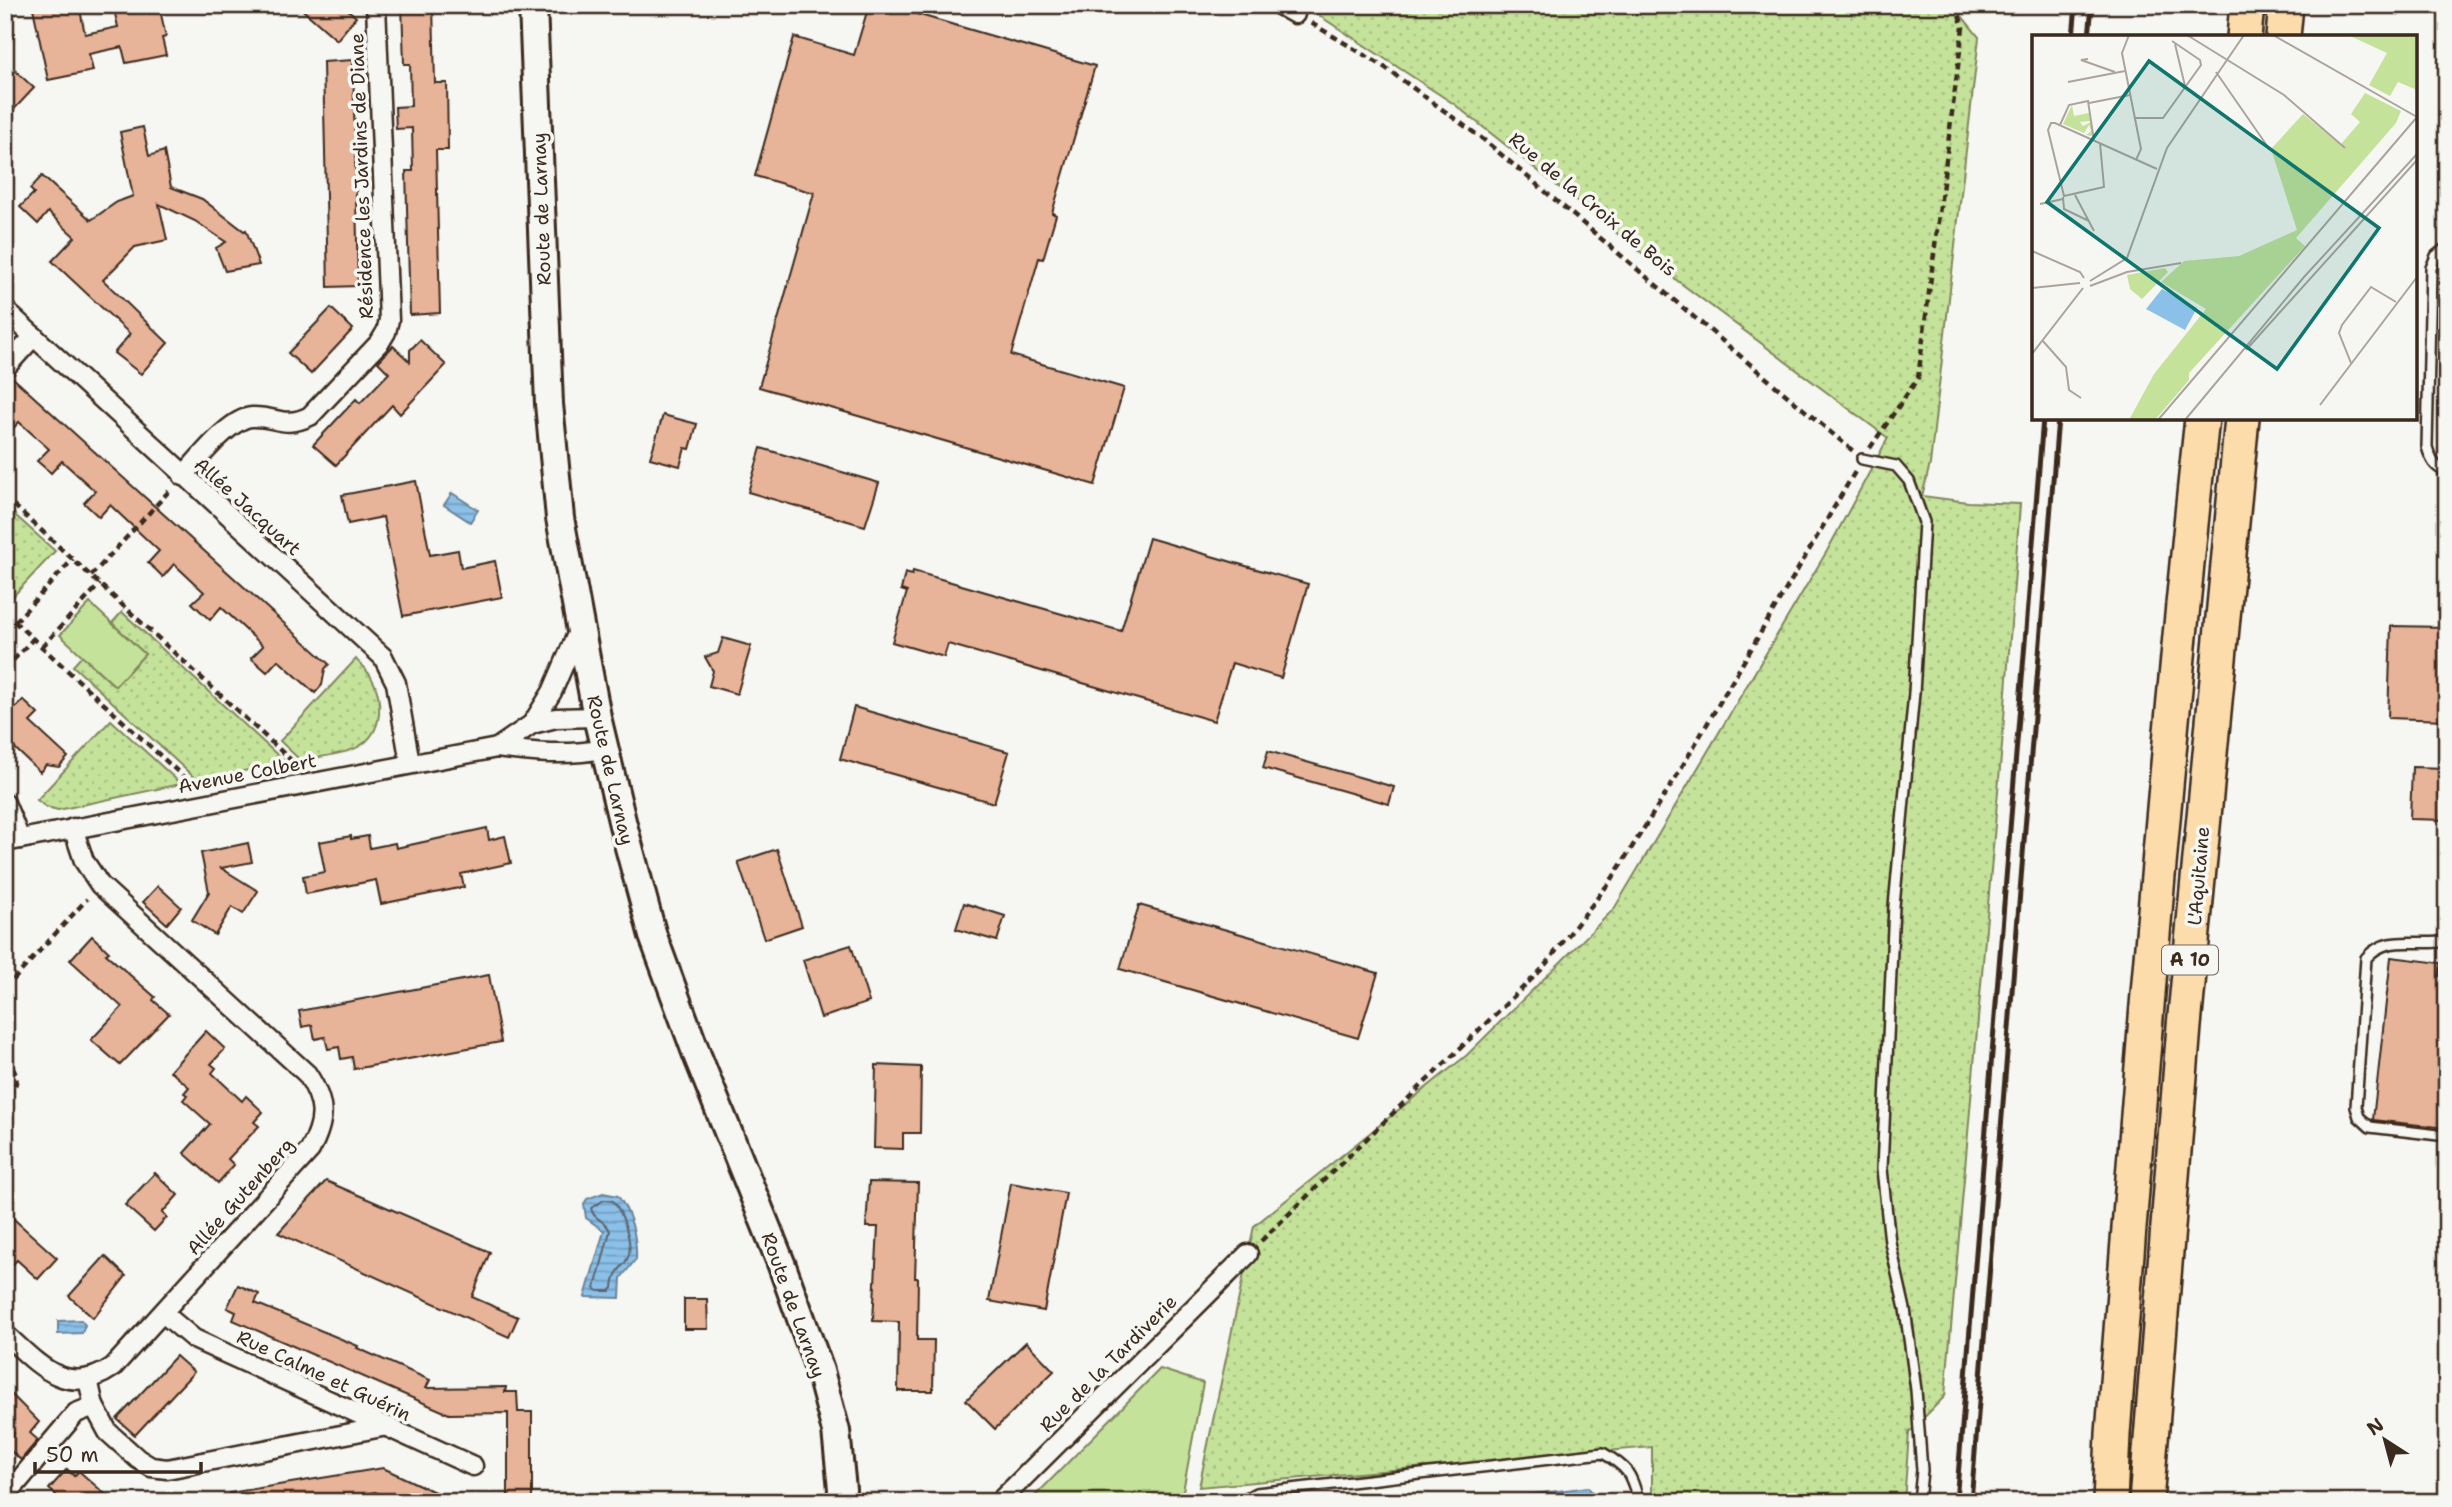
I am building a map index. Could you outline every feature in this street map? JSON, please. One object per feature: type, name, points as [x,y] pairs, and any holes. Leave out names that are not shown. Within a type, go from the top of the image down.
[{"type":"highway","points":[[2244,35],[2247,5]]},
{"type":"highway","points":[[2283,35],[2286,5]]},
{"type":"highway","name":"L'Aquitaine","points":[[2110,1502],[2145,1025],[2202,420]]},
{"type":"highway","name":"L'Aquitaine","points":[[2146,1502],[2187,999],[2242,420]]},
{"type":"street","name":"Résidence les Jardins de Diane","points":[[183,475],[241,419],[254,417],[296,423],[310,416],[380,342],[386,332],[389,320],[376,5]]},
{"type":"street","name":"Route de Larnay","points":[[533,5],[550,417],[560,518],[597,717],[653,936],[697,1055],[781,1263],[820,1371],[835,1431],[841,1502]]},
{"type":"street","name":"Allée Jacquart","points":[[5,310],[383,657],[396,683],[410,763]]},
{"type":"street","points":[[5,368],[34,336]]},
{"type":"street","name":"Avenue Colbert","points":[[532,724],[552,692],[580,627]]},
{"type":"street","name":"Avenue Colbert","points":[[497,748],[532,724],[556,718],[597,717]]},
{"type":"street","name":"Avenue Colbert","points":[[13,840],[497,748],[559,754],[604,749]]},
{"type":"street","points":[[5,803],[13,840]]},
{"type":"street","name":"Allée Gutenberg","points":[[73,828],[84,861],[100,885],[307,1074],[317,1090],[323,1109],[320,1132],[310,1150],[113,1367],[88,1380]]},
{"type":"street","name":"Rue de la Tardiverie","points":[[999,1502],[1248,1254]]},
{"type":"street","name":"Rue Calme et Guérin","points":[[163,1313],[194,1339],[473,1466]]},
{"type":"street","points":[[5,1334],[44,1369],[64,1379],[88,1380],[94,1406],[108,1432],[151,1468],[167,1469],[387,1426]]},
{"type":"street","points":[[5,1497],[76,1413],[94,1406]]},
{"type":"lane","points":[[2447,247],[2436,256],[2431,268],[2427,447],[2437,468],[2447,472]]},
{"type":"lane","points":[[1862,460],[1896,466],[1909,481],[1924,522],[1913,693],[1894,906],[1882,1169],[1890,1242],[1905,1309],[1916,1390],[1922,1471],[1919,1502]]},
{"type":"lane","points":[[2447,941],[2429,945],[2386,943],[2374,948],[2366,958],[2357,1107],[2359,1117],[2370,1127],[2447,1136]]},
{"type":"lane","points":[[1239,1502],[1256,1493],[1603,1453],[1620,1463],[1631,1474],[1639,1502]]},
{"type":"path","points":[[1248,1254],[1542,969],[1612,879],[1683,766],[1862,460],[1918,378],[1963,27],[1956,5]]},
{"type":"path","name":"Rue de la Croix de Bois","points":[[1287,10],[1383,66],[1484,140],[1862,460]]},
{"type":"path","points":[[91,576],[183,475]]},
{"type":"path","points":[[5,497],[293,762],[299,784]]},
{"type":"path","points":[[15,622],[73,559]]},
{"type":"path","points":[[42,647],[100,584]]},
{"type":"path","points":[[5,613],[189,782],[194,805]]},
{"type":"path","points":[[5,669],[33,639]]},
{"type":"path","points":[[5,989],[100,885]]},
{"type":"path","points":[[5,1058],[16,1072],[17,1079],[16,1087],[5,1098]]},
{"type":"green space","points":[[1303,5],[1953,5],[1979,37],[1930,464],[1922,496],[1968,502],[2020,504],[2002,745],[1945,1396],[1909,1433],[1904,1502],[1652,1502],[1652,1447],[1199,1487],[1254,1226],[1467,1055],[1614,909],[1827,551],[1888,438],[1671,276],[1454,104]]},
{"type":"green space","points":[[5,506],[55,551],[5,605]]},
{"type":"green space","points":[[90,603],[145,654],[115,686],[60,635]]},
{"type":"green space","points":[[122,612],[285,762],[198,781],[73,666],[82,656],[115,686],[145,654],[112,623]]},
{"type":"green space","points":[[356,659],[370,675],[378,694],[379,714],[373,733],[367,741],[352,750],[300,760],[280,741]]},
{"type":"green space","points":[[111,720],[181,784],[58,810],[46,807],[37,800]]},
{"type":"green space","points":[[1160,1369],[1203,1383],[1181,1502],[1029,1502]]},
{"type":"water","points":[[452,493],[478,510],[470,522],[444,505]]},
{"type":"water","points":[[603,1193],[618,1196],[630,1218],[634,1234],[636,1259],[621,1278],[620,1298],[585,1297],[604,1231],[586,1218],[584,1204],[587,1199]]},
{"type":"water","points":[[81,1320],[85,1325],[82,1333],[58,1334],[58,1321]]},
{"type":"water","points":[[1588,1487],[1599,1502],[1473,1502]]},
{"type":"building","points":[[79,5],[85,34],[118,27],[113,5],[159,5],[166,37],[162,38],[166,55],[126,63],[122,47],[89,54],[93,71],[48,80],[33,8]]},
{"type":"building","points":[[297,5],[343,5],[356,17],[337,40]]},
{"type":"building","points":[[402,5],[433,5],[435,83],[447,83],[448,150],[436,150],[440,313],[410,315],[406,171],[413,171],[412,128],[396,129],[395,107],[411,106],[410,64],[404,64]]},
{"type":"building","points":[[869,5],[897,5],[896,8],[1095,66],[1052,213],[1056,215],[1043,259],[1039,258],[1011,355],[1124,388],[1095,485],[759,387],[814,193],[755,176],[794,37],[854,55]]},
{"type":"building","points":[[353,60],[358,286],[328,287],[323,62]]},
{"type":"building","points":[[5,61],[34,88],[5,119]]},
{"type":"building","points":[[143,127],[149,156],[164,151],[171,187],[202,199],[246,230],[259,265],[225,271],[216,248],[226,242],[195,221],[159,204],[167,240],[135,247],[103,280],[168,343],[141,374],[114,353],[130,334],[52,261],[75,237],[48,212],[38,224],[20,207],[34,193],[30,189],[42,176],[91,220],[117,202],[133,196],[120,132]]},
{"type":"building","points":[[331,308],[353,329],[311,374],[288,353]]},
{"type":"building","points":[[420,340],[446,365],[400,414],[392,405],[336,465],[313,445],[356,399],[360,403],[389,373],[378,362],[393,346],[410,362],[410,350]]},
{"type":"building","points":[[12,377],[329,664],[325,669],[322,685],[315,693],[278,660],[267,672],[251,658],[263,646],[221,607],[210,620],[192,603],[204,592],[174,564],[163,577],[148,563],[159,551],[110,505],[99,517],[84,503],[95,491],[62,461],[51,473],[37,461],[49,449],[19,422],[5,437],[5,379]]},
{"type":"building","points":[[663,415],[697,424],[690,449],[685,448],[680,466],[650,458]]},
{"type":"building","points":[[761,448],[879,483],[865,526],[748,492]]},
{"type":"building","points":[[416,481],[430,555],[458,550],[461,568],[495,561],[502,597],[403,616],[383,517],[348,524],[342,495]]},
{"type":"building","points":[[1149,538],[1308,584],[1281,678],[1232,663],[1214,721],[948,644],[944,657],[892,642],[907,592],[901,590],[905,573],[912,575],[913,571],[1121,631]]},
{"type":"building","points":[[2391,626],[2447,627],[2447,720],[2388,718]]},
{"type":"building","points":[[723,638],[751,646],[737,694],[709,686],[713,671],[705,657],[718,653]]},
{"type":"building","points":[[5,699],[15,708],[23,700],[38,714],[30,722],[68,757],[59,767],[46,765],[40,772],[5,739]]},
{"type":"building","points":[[854,707],[1009,752],[994,803],[840,759]]},
{"type":"building","points":[[1268,751],[1394,787],[1389,804],[1263,768]]},
{"type":"building","points":[[2412,767],[2447,768],[2447,820],[2410,819]]},
{"type":"building","points":[[487,828],[489,840],[505,836],[511,863],[461,874],[464,887],[381,904],[376,880],[306,894],[303,876],[325,872],[319,842],[368,836],[370,848],[395,843],[396,848]]},
{"type":"building","points":[[248,843],[252,862],[221,868],[258,891],[243,914],[232,907],[215,935],[192,920],[209,892],[201,853]]},
{"type":"building","points":[[777,849],[802,926],[764,939],[738,862]]},
{"type":"building","points":[[158,886],[181,907],[167,924],[143,902]]},
{"type":"building","points":[[964,903],[1005,916],[997,941],[956,929]]},
{"type":"building","points":[[1139,905],[1378,973],[1358,1038],[1120,969]]},
{"type":"building","points":[[92,936],[109,952],[106,954],[155,997],[153,1000],[169,1014],[120,1065],[91,1040],[122,1007],[70,960]]},
{"type":"building","points":[[851,945],[869,1002],[821,1018],[803,960]]},
{"type":"building","points":[[2391,957],[2441,963],[2439,976],[2447,977],[2447,1128],[2373,1120]]},
{"type":"building","points":[[489,975],[501,1042],[354,1069],[352,1057],[341,1059],[339,1047],[328,1049],[325,1037],[315,1039],[312,1025],[302,1027],[299,1011]]},
{"type":"building","points":[[206,1031],[225,1049],[211,1064],[216,1068],[212,1073],[242,1101],[246,1096],[263,1112],[254,1122],[259,1126],[228,1159],[234,1165],[218,1183],[184,1153],[210,1124],[183,1100],[189,1087],[170,1071]]},
{"type":"building","points":[[876,1065],[921,1067],[920,1133],[903,1133],[903,1149],[874,1148]]},
{"type":"building","points":[[155,1173],[178,1195],[162,1213],[167,1217],[154,1231],[125,1205]]},
{"type":"building","points":[[326,1181],[490,1252],[472,1297],[518,1317],[509,1337],[278,1233]]},
{"type":"building","points":[[869,1182],[918,1183],[915,1278],[918,1278],[917,1340],[934,1340],[933,1391],[898,1391],[899,1322],[873,1321],[878,1227],[866,1227]]},
{"type":"building","points":[[1011,1183],[1066,1193],[1044,1311],[989,1301]]},
{"type":"building","points":[[5,1211],[57,1258],[38,1279],[17,1260],[5,1272]]},
{"type":"building","points":[[105,1256],[126,1276],[93,1318],[69,1296]]},
{"type":"building","points":[[238,1285],[259,1294],[255,1303],[358,1346],[357,1348],[430,1380],[426,1388],[506,1387],[505,1392],[517,1392],[518,1412],[532,1412],[532,1502],[508,1502],[508,1413],[449,1414],[233,1320],[236,1312],[227,1308]]},
{"type":"building","points":[[684,1299],[707,1299],[708,1329],[684,1329]]},
{"type":"building","points":[[1026,1342],[1054,1371],[995,1429],[966,1400]]},
{"type":"building","points":[[176,1356],[194,1372],[135,1435],[117,1419]]},
{"type":"building","points":[[5,1388],[39,1422],[30,1433],[38,1440],[21,1460],[5,1446],[14,1433],[5,1425]]},
{"type":"building","points":[[383,1468],[456,1502],[399,1502],[375,1492],[323,1502],[229,1502],[229,1493]]},
{"type":"building","points":[[67,1469],[74,1476],[79,1471],[114,1502],[64,1502],[49,1489]]},
{"type":"railway","points":[[2073,35],[2076,5]]},
{"type":"railway","points":[[2089,35],[2092,5]]},
{"type":"railway","points":[[1956,1502],[2043,420]]},
{"type":"railway","points":[[1971,1502],[2058,420]]}]
